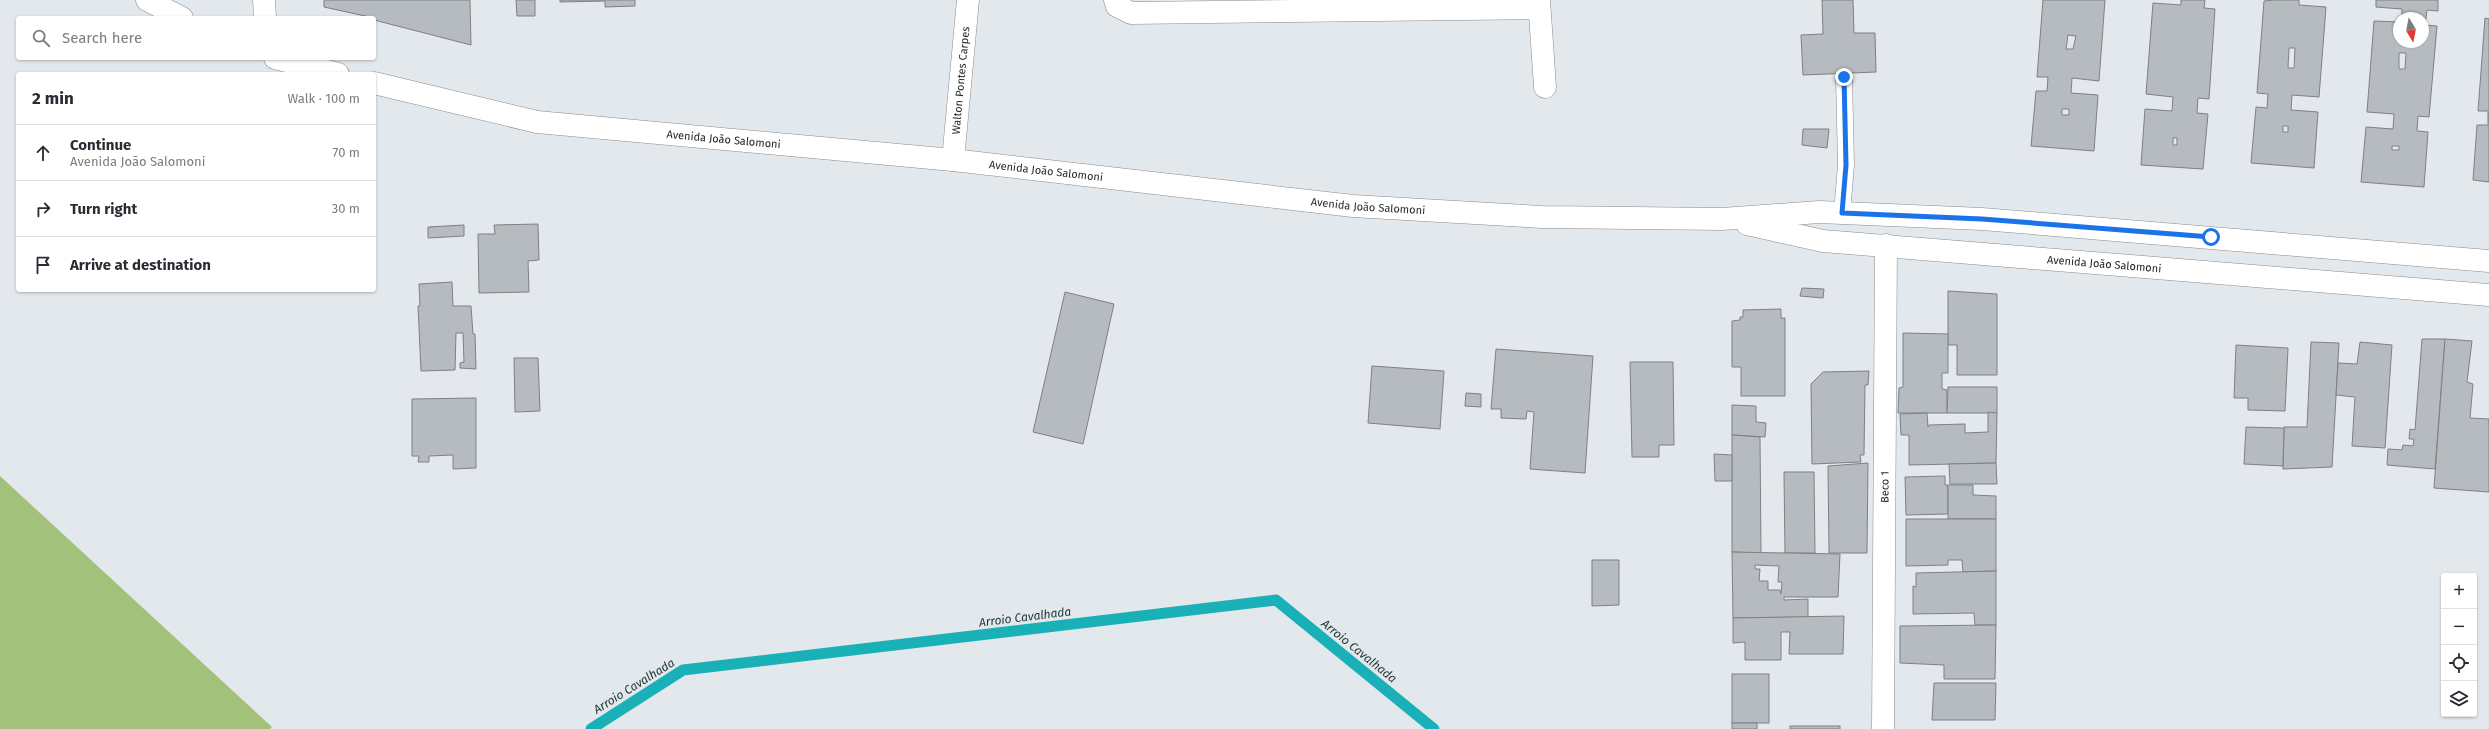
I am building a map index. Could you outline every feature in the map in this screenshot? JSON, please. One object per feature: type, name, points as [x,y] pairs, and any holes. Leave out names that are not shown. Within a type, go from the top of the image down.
[{"type":"main road","points":[[147,0],[178,16]]},
{"type":"main road","points":[[264,0],[265,16]]},
{"type":"main road","name":"Walton Pontes Carpes","points":[[953,160],[968,0]]},
{"type":"main road","points":[[1115,0],[1117,6],[1132,13],[1539,4],[1545,87]]},
{"type":"main road","points":[[283,60],[330,72]]},
{"type":"main road","name":"Avenida João Salomoni","points":[[376,83],[537,122],[953,160],[1353,206],[1542,217],[1722,219],[1819,212],[1982,219],[2489,261]]},
{"type":"main road","name":"Avenida João Salomoni","points":[[1722,219],[1823,241],[2489,295]]},
{"type":"main road","name":"Beco 1","points":[[1883,729],[1886,245]]},
{"type":"lane","points":[[1842,213],[1846,165],[1844,77]]},
{"type":"green space","points":[[0,476],[272,727],[270,729],[0,729]]},
{"type":"building","points":[[324,0],[470,0],[471,45],[376,21],[376,16],[365,16],[324,7]]},
{"type":"building","points":[[516,0],[535,0],[535,16],[517,16]]},
{"type":"building","points":[[560,0],[635,0],[635,6],[605,7],[605,1],[560,2]]},
{"type":"building","points":[[1822,0],[1853,0],[1854,33],[1875,33],[1876,72],[1803,75],[1801,35],[1823,34]]},
{"type":"building","points":[[2043,0],[2105,0],[2099,81],[2072,78],[2071,93],[2098,95],[2094,151],[2031,146],[2036,91],[2047,91],[2048,77],[2037,77]],"holes":[[[2068,35],[2076,36],[2073,49],[2066,49]],[[2062,109],[2069,109],[2069,115],[2062,115]]]},
{"type":"building","points":[[2181,0],[2205,0],[2204,8],[2215,9],[2209,99],[2198,98],[2197,113],[2208,114],[2203,169],[2141,165],[2145,109],[2172,111],[2173,97],[2146,94],[2153,3],[2181,5]],"holes":[[[2173,138],[2177,138],[2177,145],[2173,145]]]},
{"type":"building","points":[[2299,0],[2299,5],[2326,7],[2319,97],[2292,95],[2291,110],[2318,112],[2314,168],[2251,163],[2256,107],[2267,108],[2268,94],[2257,93],[2264,1]],"holes":[[[2289,48],[2295,48],[2294,68],[2288,68]],[[2283,126],[2288,126],[2288,132],[2283,132]]]},
{"type":"building","points":[[2376,0],[2438,0],[2438,11],[2427,10],[2427,12],[2402,12],[2402,9],[2376,7]]},
{"type":"building","points":[[2485,18],[2489,19],[2489,182],[2473,180],[2477,125],[2488,125],[2488,111],[2478,111]]},
{"type":"building","points":[[2374,21],[2393,22],[2393,48],[2429,48],[2429,25],[2437,26],[2429,117],[2418,116],[2417,131],[2428,132],[2424,187],[2361,182],[2366,127],[2393,129],[2394,114],[2367,112]],"holes":[[[2399,53],[2406,53],[2405,69],[2399,69]],[[2392,146],[2399,146],[2399,150],[2392,150]]]},
{"type":"building","points":[[1803,129],[1829,129],[1827,148],[1802,145]]},
{"type":"building","points":[[538,224],[539,260],[528,261],[529,292],[479,293],[478,234],[495,234],[494,225]]},
{"type":"building","points":[[464,225],[464,236],[428,238],[428,227]]},
{"type":"building","points":[[452,282],[453,306],[471,306],[473,334],[475,334],[476,369],[460,368],[460,363],[464,362],[463,333],[456,333],[455,370],[421,371],[418,306],[420,306],[419,284]]},
{"type":"building","points":[[1802,288],[1824,289],[1823,298],[1800,296]]},
{"type":"building","points":[[1948,291],[1997,294],[1997,375],[1957,375],[1957,345],[1948,345]]},
{"type":"building","points":[[1065,292],[1114,304],[1083,444],[1033,432]]},
{"type":"building","points":[[1781,309],[1781,318],[1785,318],[1785,396],[1741,396],[1741,367],[1732,367],[1732,321],[1740,320],[1740,317],[1743,317],[1743,310]]},
{"type":"building","points":[[1903,333],[1948,334],[1948,373],[1942,373],[1942,389],[1947,390],[1947,413],[1898,413],[1899,388],[1903,387]]},
{"type":"building","points":[[2422,339],[2445,339],[2435,469],[2387,465],[2388,449],[2402,450],[2403,445],[2413,446],[2414,439],[2409,439],[2410,429],[2415,430]]},
{"type":"building","points":[[2445,339],[2472,341],[2467,382],[2473,384],[2470,418],[2489,419],[2489,492],[2434,488]]},
{"type":"building","points":[[2311,342],[2339,343],[2332,467],[2283,469],[2284,427],[2307,427]]},
{"type":"building","points":[[2360,342],[2392,345],[2385,448],[2352,446],[2355,397],[2336,395],[2338,363],[2357,364]]},
{"type":"building","points":[[2236,345],[2288,348],[2285,411],[2248,410],[2248,398],[2234,398]]},
{"type":"building","points":[[1496,349],[1593,356],[1585,473],[1530,469],[1534,412],[1527,411],[1526,419],[1501,418],[1501,409],[1491,409]]},
{"type":"building","points":[[514,358],[538,358],[540,411],[515,412]]},
{"type":"building","points":[[1630,362],[1673,362],[1674,445],[1659,445],[1659,457],[1632,457]]},
{"type":"building","points":[[1372,366],[1444,371],[1440,429],[1368,423]]},
{"type":"building","points":[[1869,371],[1868,385],[1865,385],[1864,455],[1860,455],[1861,462],[1812,464],[1811,384],[1823,372]]},
{"type":"building","points":[[1948,387],[1997,387],[1997,413],[1947,413]]},
{"type":"building","points":[[1466,393],[1481,394],[1481,407],[1465,406]]},
{"type":"building","points":[[476,398],[476,468],[453,469],[453,455],[429,456],[429,462],[418,462],[419,456],[412,456],[412,399]]},
{"type":"building","points":[[1732,405],[1756,406],[1756,422],[1766,423],[1765,437],[1732,435]]},
{"type":"building","points":[[1988,412],[1997,413],[1996,463],[1909,465],[1909,435],[1901,435],[1900,414],[1927,413],[1928,427],[1929,425],[1965,424],[1965,433],[1988,432]]},
{"type":"building","points":[[2246,427],[2284,428],[2283,466],[2244,464]]},
{"type":"building","points":[[1732,435],[1760,437],[1761,553],[1732,552]]},
{"type":"building","points":[[1714,454],[1732,455],[1732,481],[1715,481]]},
{"type":"building","points":[[1868,463],[1867,553],[1829,553],[1828,466]]},
{"type":"building","points":[[1996,463],[1997,484],[1950,484],[1949,464]]},
{"type":"building","points":[[1784,472],[1814,472],[1815,553],[1785,553]]},
{"type":"building","points":[[1945,476],[1945,485],[1948,485],[1948,514],[1906,515],[1905,477]]},
{"type":"building","points":[[1948,485],[1973,485],[1973,495],[1996,496],[1996,519],[1948,519]]},
{"type":"building","points":[[1906,519],[1996,519],[1996,571],[1963,572],[1962,560],[1948,560],[1948,565],[1906,566]]},
{"type":"building","points":[[1732,552],[1840,554],[1838,597],[1784,597],[1784,600],[1808,599],[1808,617],[1733,618]],"holes":[[[1755,565],[1779,566],[1778,582],[1782,582],[1781,594],[1780,590],[1768,590],[1768,581],[1759,581],[1760,569],[1755,569]]]},
{"type":"building","points":[[1592,560],[1619,560],[1619,605],[1592,606]]},
{"type":"building","points":[[1996,571],[1996,625],[1975,625],[1974,613],[1913,614],[1913,586],[1916,587],[1916,573]]},
{"type":"building","points":[[1844,616],[1843,654],[1789,654],[1790,632],[1781,632],[1781,660],[1745,660],[1745,642],[1733,643],[1733,618]]},
{"type":"building","points":[[1996,625],[1995,679],[1944,679],[1944,665],[1900,663],[1900,626]]},
{"type":"building","points":[[1732,674],[1769,674],[1769,723],[1732,723]]},
{"type":"building","points":[[1934,683],[1996,683],[1995,720],[1932,720]]},
{"type":"building","points":[[1732,723],[1757,723],[1757,729],[1732,729]]},
{"type":"building","points":[[1790,726],[1840,726],[1840,729],[1790,729]]},
{"type":"waterway","name":"Arroio Cavalhada","points":[[591,729],[683,670],[1276,600],[1434,729]]},
{"type":"route","points":[[1844,77],[1846,165],[1842,213],[1982,219],[2211,237]]}]
